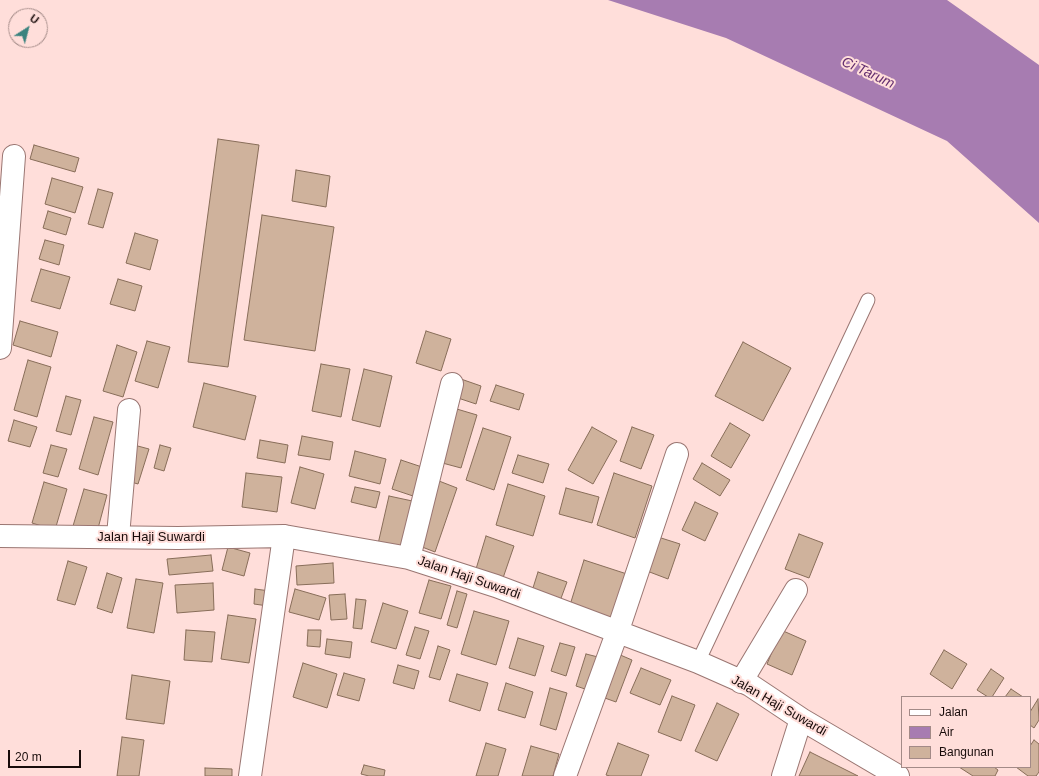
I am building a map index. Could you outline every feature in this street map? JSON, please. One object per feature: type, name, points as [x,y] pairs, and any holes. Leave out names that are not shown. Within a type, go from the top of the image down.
[{"type":"street","points":[[0,348],[14,156]]},
{"type":"street","points":[[409,558],[452,384]]},
{"type":"street","points":[[118,536],[128,410]]},
{"type":"street","points":[[565,776],[617,633],[677,454]]},
{"type":"street","name":"Jalan Haji Suwardi","points":[[0,536],[118,536],[178,538],[284,536],[409,558],[496,586],[617,633],[698,662],[756,689],[801,719],[895,775]]},
{"type":"street","points":[[250,776],[284,536]]},
{"type":"street","points":[[741,682],[796,590]]},
{"type":"street","points":[[783,776],[801,719]]},
{"type":"lane","points":[[698,662],[868,300]]},
{"type":"water","name":"Ci Tarum","points":[[608,0],[947,0],[1039,65],[1039,223],[947,141],[726,38]]},
{"type":"building","points":[[218,139],[259,145],[228,367],[188,362]]},
{"type":"building","points":[[34,145],[79,158],[75,172],[30,159]]},
{"type":"building","points":[[296,170],[330,176],[326,207],[292,201]]},
{"type":"building","points":[[52,178],[83,187],[75,213],[45,204]]},
{"type":"building","points":[[98,189],[113,193],[103,228],[88,224]]},
{"type":"building","points":[[48,211],[71,218],[66,235],[43,228]]},
{"type":"building","points":[[262,215],[334,227],[315,351],[244,340]]},
{"type":"building","points":[[135,233],[158,240],[150,270],[126,263]]},
{"type":"building","points":[[45,240],[64,245],[59,265],[39,259]]},
{"type":"building","points":[[41,269],[70,277],[60,309],[31,301]]},
{"type":"building","points":[[118,279],[142,286],[135,311],[110,304]]},
{"type":"building","points":[[20,321],[58,332],[51,357],[13,345]]},
{"type":"building","points":[[426,331],[451,339],[441,371],[416,363]]},
{"type":"building","points":[[147,341],[170,347],[158,388],[135,381]]},
{"type":"building","points":[[743,342],[791,368],[763,421],[715,396]]},
{"type":"building","points":[[117,345],[137,352],[123,397],[103,391]]},
{"type":"building","points":[[28,360],[51,367],[37,417],[14,410]]},
{"type":"building","points":[[321,364],[350,369],[341,417],[312,411]]},
{"type":"building","points":[[364,369],[392,376],[380,427],[352,420]]},
{"type":"building","points":[[458,378],[481,386],[476,404],[452,396]]},
{"type":"building","points":[[204,383],[256,396],[245,440],[193,427]]},
{"type":"building","points":[[496,385],[524,394],[519,410],[490,401]]},
{"type":"building","points":[[66,396],[81,400],[71,435],[56,431]]},
{"type":"building","points":[[450,407],[477,415],[461,468],[435,461]]},
{"type":"building","points":[[94,417],[113,422],[98,475],[79,469]]},
{"type":"building","points":[[14,420],[37,427],[30,447],[8,441]]},
{"type":"building","points":[[730,423],[750,435],[731,468],[711,456]]},
{"type":"building","points":[[592,427],[617,441],[593,484],[568,470]]},
{"type":"building","points":[[632,427],[654,435],[641,469],[620,461]]},
{"type":"building","points":[[483,428],[511,437],[494,490],[466,480]]},
{"type":"building","points":[[302,436],[333,442],[330,460],[298,455]]},
{"type":"building","points":[[260,440],[288,445],[285,463],[257,458]]},
{"type":"building","points":[[51,445],[67,449],[58,477],[43,473]]},
{"type":"building","points":[[134,445],[149,449],[138,484],[124,480]]},
{"type":"building","points":[[160,445],[171,448],[164,471],[154,468]]},
{"type":"building","points":[[355,451],[386,459],[380,484],[349,476]]},
{"type":"building","points":[[518,455],[549,464],[543,483],[512,473]]},
{"type":"building","points":[[401,460],[428,469],[419,498],[392,489]]},
{"type":"building","points":[[702,463],[730,480],[720,496],[693,479]]},
{"type":"building","points":[[300,467],[324,474],[315,509],[291,503]]},
{"type":"building","points":[[246,473],[282,477],[277,512],[242,507]]},
{"type":"building","points":[[614,473],[652,486],[635,538],[597,525]]},
{"type":"building","points":[[439,481],[457,488],[435,552],[417,545]]},
{"type":"building","points":[[44,482],[67,489],[55,530],[32,523]]},
{"type":"building","points":[[508,484],[545,496],[533,536],[496,525]]},
{"type":"building","points":[[355,487],[380,492],[376,508],[351,502]]},
{"type":"building","points":[[566,488],[599,497],[592,523],[559,514]]},
{"type":"building","points":[[84,489],[107,495],[97,532],[73,526]]},
{"type":"building","points":[[389,496],[417,502],[406,550],[378,544]]},
{"type":"building","points":[[695,502],[718,513],[705,541],[682,530]]},
{"type":"building","points":[[799,534],[823,543],[809,578],[785,569]]},
{"type":"building","points":[[486,536],[514,546],[503,578],[476,569]]},
{"type":"building","points":[[658,537],[680,544],[668,579],[647,571]]},
{"type":"building","points":[[228,547],[250,553],[244,576],[222,570]]},
{"type":"building","points":[[211,555],[213,571],[169,575],[167,559]]},
{"type":"building","points":[[584,560],[630,575],[615,620],[570,605]]},
{"type":"building","points":[[68,561],[87,567],[75,605],[57,600]]},
{"type":"building","points":[[333,563],[334,583],[297,585],[296,566]]},
{"type":"building","points":[[538,572],[567,582],[560,601],[532,591]]},
{"type":"building","points":[[107,573],[122,578],[112,613],[97,608]]},
{"type":"building","points":[[136,579],[163,583],[154,633],[127,628]]},
{"type":"building","points":[[429,580],[451,586],[441,619],[419,613]]},
{"type":"building","points":[[213,583],[214,610],[177,613],[175,585]]},
{"type":"building","points":[[255,589],[270,591],[268,606],[254,604]]},
{"type":"building","points":[[295,589],[326,598],[319,620],[289,612]]},
{"type":"building","points":[[457,591],[467,594],[457,628],[447,625]]},
{"type":"building","points":[[345,594],[347,619],[331,620],[329,595]]},
{"type":"building","points":[[356,599],[366,600],[362,629],[353,628]]},
{"type":"building","points":[[383,603],[408,611],[396,649],[371,642]]},
{"type":"building","points":[[474,611],[509,621],[496,665],[461,654]]},
{"type":"building","points":[[228,615],[256,619],[249,663],[221,659]]},
{"type":"building","points":[[415,627],[429,631],[420,659],[406,655]]},
{"type":"building","points":[[186,630],[215,632],[212,662],[184,660]]},
{"type":"building","points":[[308,630],[321,630],[320,647],[307,646]]},
{"type":"building","points":[[781,630],[806,641],[792,675],[767,664]]},
{"type":"building","points":[[518,638],[544,646],[535,676],[509,668]]},
{"type":"building","points":[[327,639],[352,642],[350,658],[325,654]]},
{"type":"building","points":[[560,643],[575,647],[566,676],[551,671]]},
{"type":"building","points":[[438,646],[450,650],[440,680],[429,677]]},
{"type":"building","points":[[944,650],[967,664],[952,689],[930,674]]},
{"type":"building","points":[[586,654],[598,657],[588,690],[576,686]]},
{"type":"building","points":[[618,654],[632,660],[616,702],[602,697]]},
{"type":"building","points":[[303,663],[337,674],[327,708],[293,697]]},
{"type":"building","points":[[398,665],[419,671],[414,689],[393,683]]},
{"type":"building","points":[[641,668],[671,680],[660,705],[630,693]]},
{"type":"building","points":[[991,669],[1004,678],[993,696],[986,696],[977,690]]},
{"type":"building","points":[[344,673],[365,679],[359,701],[337,695]]},
{"type":"building","points":[[457,674],[488,683],[480,711],[449,701]]},
{"type":"building","points":[[132,675],[170,681],[164,724],[126,719]]},
{"type":"building","points":[[506,683],[533,692],[525,718],[498,710]]},
{"type":"building","points":[[550,688],[567,693],[556,730],[540,725]]},
{"type":"building","points":[[1011,689],[1022,696],[1006,696]]},
{"type":"building","points":[[672,696],[695,705],[681,741],[658,732]]},
{"type":"building","points":[[1038,699],[1039,720],[1034,728],[1031,726],[1031,710]]},
{"type":"building","points":[[717,703],[739,714],[717,761],[695,751]]},
{"type":"building","points":[[122,737],[144,740],[139,776],[117,776]]},
{"type":"building","points":[[1034,740],[1039,744],[1039,772],[1036,776],[1028,776],[1017,768],[1031,768],[1031,744]]},
{"type":"building","points":[[486,743],[506,749],[498,776],[476,776]]},
{"type":"building","points":[[618,743],[649,755],[641,776],[606,775]]},
{"type":"building","points":[[531,746],[559,754],[553,776],[522,776]]},
{"type":"building","points":[[810,752],[858,776],[799,776]]},
{"type":"building","points":[[364,765],[385,770],[384,776],[369,776],[361,774]]},
{"type":"building","points":[[205,768],[232,769],[232,776],[205,776]]},
{"type":"building","points":[[961,768],[995,768],[998,770],[995,776],[973,776]]}]
